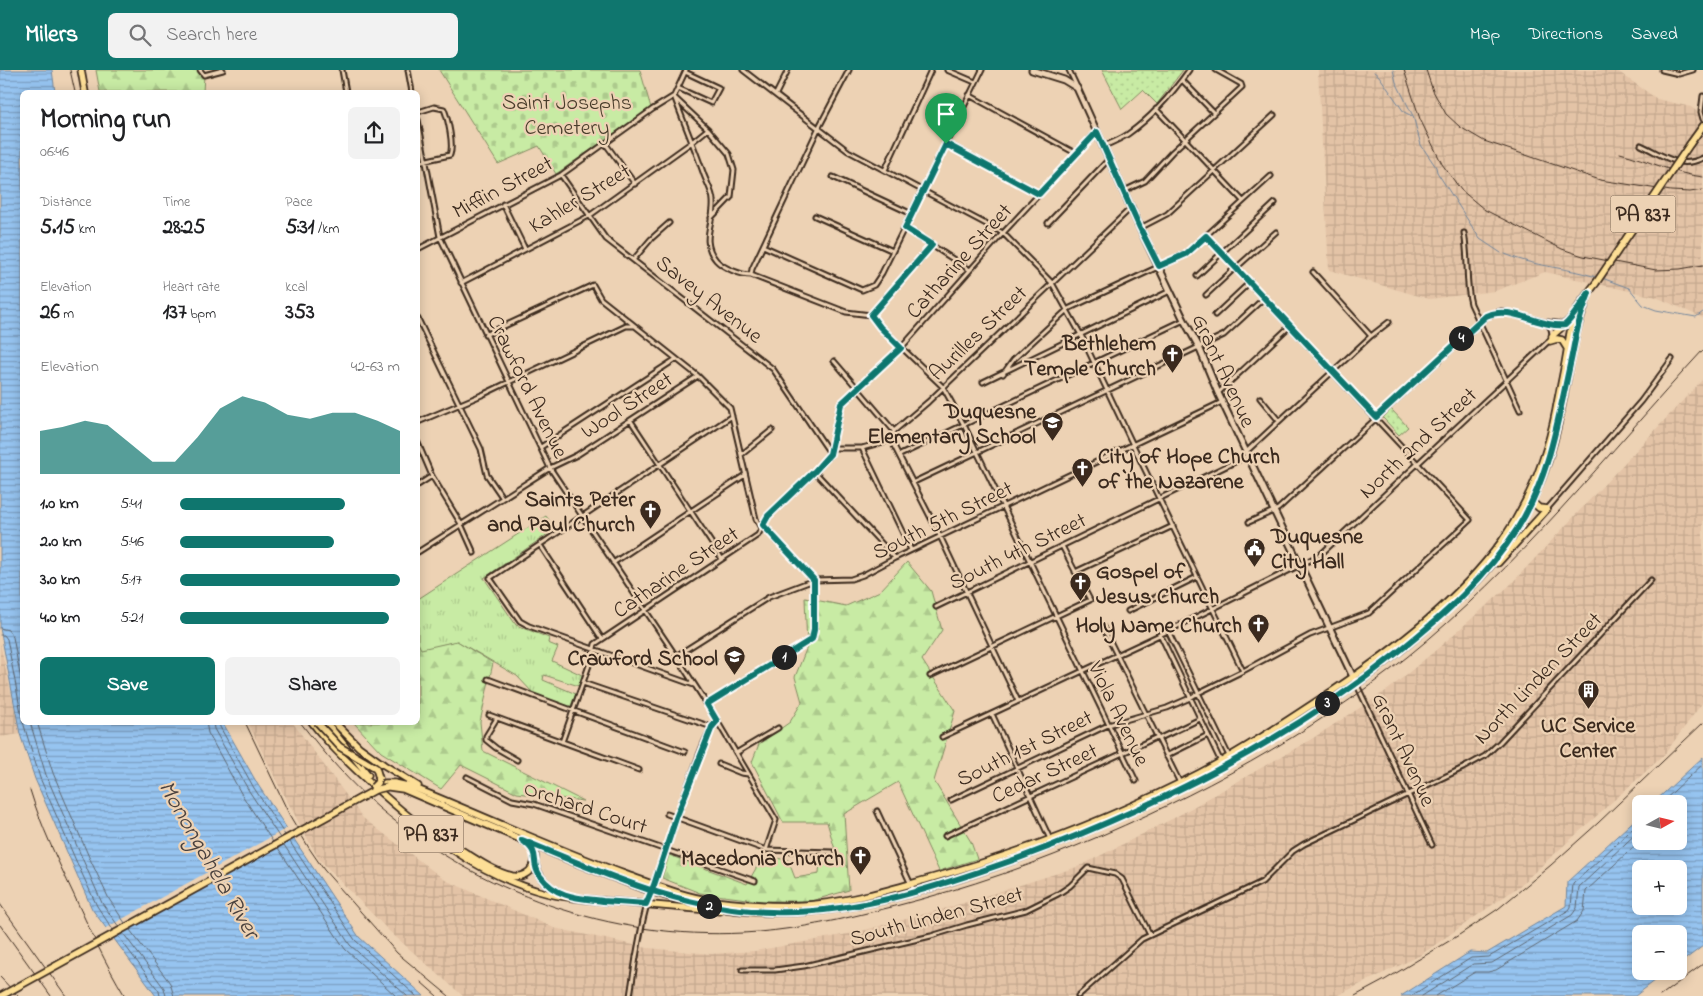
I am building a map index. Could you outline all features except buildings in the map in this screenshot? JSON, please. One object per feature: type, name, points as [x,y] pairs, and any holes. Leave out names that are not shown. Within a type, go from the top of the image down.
[{"type":"main road","points":[[81,70],[85,90]]},
{"type":"main road","name":"PA 837","points":[[1355,681],[1447,602],[1499,545],[1530,500],[1550,436],[1575,315],[1579,305],[1703,126]]},
{"type":"main road","name":"PA 837","points":[[317,726],[362,775],[400,810],[438,839],[471,861],[503,878],[546,893],[571,898],[732,913],[809,911],[858,905],[982,871],[1114,820],[1163,797],[1304,719],[1420,634],[1478,582],[1519,526],[1553,446],[1576,333],[1589,293]]},
{"type":"main road","points":[[1551,338],[1575,315]]},
{"type":"main road","points":[[1547,323],[1565,325]]},
{"type":"main road","points":[[1551,338],[1562,340],[1568,348]]},
{"type":"main road","points":[[1530,500],[1539,508],[1547,509]]},
{"type":"main road","points":[[1467,581],[1471,583],[1478,582],[1500,561],[1547,509]]},
{"type":"main road","points":[[328,725],[365,772],[405,809],[452,844],[511,876],[527,874],[535,862]]},
{"type":"main road","name":"PA 837","points":[[337,725],[360,747],[384,765],[431,794],[592,862],[677,893],[711,900],[783,906],[834,902],[911,884],[997,859],[1099,821],[1222,764]]},
{"type":"main road","points":[[0,992],[373,787],[379,778],[376,768],[340,747],[317,726]]},
{"type":"main road","points":[[373,787],[404,784],[431,794]]},
{"type":"main road","points":[[1,996],[386,785],[404,789],[522,840],[650,891],[716,908],[775,912]]},
{"type":"main road","points":[[522,840],[531,846],[534,851],[535,862],[540,876],[548,886],[556,892],[571,898]]},
{"type":"street","points":[[200,70],[204,75],[223,70]]},
{"type":"street","points":[[342,70],[346,90]]},
{"type":"street","points":[[408,70],[412,90]]},
{"type":"street","points":[[743,70],[848,151],[1003,233],[1052,283],[1068,309],[1095,363],[1132,445],[1243,671]]},
{"type":"street","points":[[776,94],[788,70]]},
{"type":"street","points":[[751,275],[752,269],[819,127],[848,70]]},
{"type":"street","points":[[885,170],[931,70]]},
{"type":"street","points":[[947,70],[975,82]]},
{"type":"street","points":[[763,246],[862,290],[874,285],[905,228],[982,70]]},
{"type":"street","points":[[1032,70],[1064,80],[1077,88]]},
{"type":"street","name":"Grant Avenue","points":[[1069,70],[1140,228],[1198,347],[1432,845]]},
{"type":"street","points":[[1104,146],[1129,134],[1156,109],[1189,70]]},
{"type":"street","points":[[1124,191],[1145,181],[1243,86],[1216,70]]},
{"type":"street","points":[[1662,70],[1679,74],[1693,70]]},
{"type":"street","points":[[678,88],[711,103],[718,88],[686,71],[674,96],[713,200],[708,240],[716,260],[731,269],[846,312],[871,315],[932,245]]},
{"type":"street","points":[[1182,80],[1214,113]]},
{"type":"street","points":[[969,95],[1077,154]]},
{"type":"street","points":[[674,96],[708,129],[729,154],[734,170],[731,197],[710,219]]},
{"type":"street","name":"Mifflin Street","points":[[420,248],[561,175],[674,96]]},
{"type":"street","points":[[1703,96],[1701,112],[1703,119]]},
{"type":"street","points":[[420,111],[434,107],[444,109],[452,143],[450,155],[420,162]]},
{"type":"street","points":[[1156,109],[1243,201]]},
{"type":"street","points":[[1140,228],[1167,214],[1274,115]]},
{"type":"street","name":"Kahler Street","points":[[461,283],[590,216],[708,129]]},
{"type":"street","name":"Crawford Avenue","points":[[420,132],[440,237],[508,382],[550,468],[695,685],[776,820],[766,850]]},
{"type":"street","name":"Catharine Street","points":[[593,649],[595,644],[602,639],[758,535],[768,516],[830,454],[841,404],[901,348],[1003,233],[1097,132]]},
{"type":"street","points":[[606,143],[635,184]]},
{"type":"street","points":[[946,144],[1039,194]]},
{"type":"street","points":[[1641,145],[1671,160],[1683,163],[1703,158]]},
{"type":"street","points":[[1048,223],[1109,159]]},
{"type":"street","name":"Savey Avenue","points":[[561,175],[606,239],[773,369],[830,454]]},
{"type":"street","points":[[1003,374],[1014,360],[1068,309],[1186,254],[1271,176]]},
{"type":"street","points":[[833,177],[912,214]]},
{"type":"street","points":[[1197,276],[1275,203]]},
{"type":"street","points":[[502,204],[525,249]]},
{"type":"street","name":"Aurilles Street","points":[[894,431],[943,387],[1077,257],[1132,207]]},
{"type":"street","points":[[815,216],[893,251]]},
{"type":"street","points":[[634,259],[669,223]]},
{"type":"street","points":[[905,228],[970,270]]},
{"type":"street","points":[[1206,295],[1276,232]]},
{"type":"street","points":[[1464,233],[1468,258],[1468,292],[1474,312],[1520,410]]},
{"type":"street","points":[[1206,236],[1418,464]]},
{"type":"street","points":[[1313,272],[1371,336]]},
{"type":"street","points":[[1215,315],[1250,282]]},
{"type":"street","points":[[486,335],[593,285],[601,299],[698,376],[730,408],[756,519],[814,580],[814,630],[812,639],[707,704]]},
{"type":"street","points":[[983,382],[1003,374],[1170,291]]},
{"type":"street","points":[[914,482],[1224,335],[1264,298]]},
{"type":"street","points":[[1249,522],[1278,509],[1486,316],[1501,311],[1547,323],[1551,329],[1551,338]]},
{"type":"street","name":"Viola Avenue","points":[[871,315],[880,327],[943,387],[964,425],[1136,781]]},
{"type":"street","points":[[900,455],[1184,320]]},
{"type":"street","name":"South 4th Street","points":[[936,607],[1159,499],[1247,454],[1279,421],[1371,336],[1389,322]]},
{"type":"street","points":[[420,323],[481,449],[486,475],[502,497]]},
{"type":"street","points":[[420,421],[460,405],[626,326],[633,326]]},
{"type":"street","points":[[1218,393],[1290,326]]},
{"type":"street","name":"North 2nd Street","points":[[942,737],[1081,670],[1168,631],[1320,555],[1551,338]]},
{"type":"street","points":[[1547,509],[1641,401],[1672,358]]},
{"type":"street","points":[[541,447],[676,359]]},
{"type":"street","points":[[834,361],[894,431],[892,440],[914,482],[1018,701]]},
{"type":"street","name":"Wool Street","points":[[420,551],[502,497],[550,468],[577,455],[698,376]]},
{"type":"street","points":[[1260,398],[1279,421]]},
{"type":"street","name":"South 5th Street","points":[[676,656],[768,597],[814,580],[851,579],[863,575],[910,550],[1223,402]]},
{"type":"street","points":[[695,685],[520,621],[490,578],[732,416]]},
{"type":"street","points":[[630,421],[722,559]]},
{"type":"street","points":[[741,456],[772,430]]},
{"type":"street","points":[[832,448],[862,448],[892,440]]},
{"type":"street","points":[[420,448],[432,476],[461,524],[474,553]]},
{"type":"street","points":[[862,448],[910,550]]},
{"type":"street","name":"South 1st Street","points":[[951,800],[1108,725],[1167,708],[1190,698],[1310,635],[1369,613],[1470,520],[1418,464]]},
{"type":"street","points":[[814,472],[895,558]]},
{"type":"street","points":[[613,563],[745,475]]},
{"type":"street","points":[[420,485],[432,476]]},
{"type":"street","points":[[1076,572],[1173,526]]},
{"type":"street","points":[[540,545],[602,639]]},
{"type":"street","points":[[930,676],[1090,600],[1062,546]]},
{"type":"street","points":[[1128,611],[1197,577]]},
{"type":"street","name":"North Linden Street","points":[[1408,794],[1473,763],[1492,749],[1651,580]]},
{"type":"street","points":[[1103,627],[1180,782]]},
{"type":"street","points":[[1168,631],[1231,759]]},
{"type":"street","points":[[1160,634],[1222,764]]},
{"type":"street","points":[[562,742],[593,654],[593,649]]},
{"type":"street","points":[[488,679],[685,752]]},
{"type":"street","points":[[583,683],[712,727]]},
{"type":"street","points":[[992,714],[1050,840]]},
{"type":"street","points":[[489,715],[639,770]]},
{"type":"street","points":[[497,718],[486,736],[486,740],[490,745],[517,760]]},
{"type":"street","name":"Cedar Street","points":[[945,836],[1200,719]]},
{"type":"street","points":[[630,996],[650,891],[654,885],[676,818],[712,727],[717,721]]},
{"type":"street","points":[[736,753],[778,728]]},
{"type":"street","points":[[1166,756],[1208,735]]},
{"type":"street","points":[[719,764],[741,773],[749,774]]},
{"type":"street","name":"Orchard Court","points":[[467,777],[512,800],[534,804],[755,881]]},
{"type":"street","points":[[1078,996],[1134,944],[1255,885],[1267,877],[1293,851],[1304,844],[1408,794]]},
{"type":"street","points":[[877,811],[914,891]]},
{"type":"street","points":[[667,814],[766,850],[832,852]]},
{"type":"street","name":"South Linden Street","points":[[742,970],[775,970],[804,966],[931,936],[1026,910],[1070,886],[1088,868],[1116,874],[1122,879],[1150,935]]},
{"type":"shaded area","points":[[1318,70],[1616,70],[1657,99],[1691,107],[1703,116],[1703,318],[1656,297],[1545,272],[1495,291],[1429,299],[1329,270]]},
{"type":"shaded area","points":[[1703,379],[1703,702],[1664,755],[1518,887],[1419,956],[1336,996],[463,996],[389,931],[318,858],[249,725],[294,725],[363,818],[445,880],[554,928],[648,948],[711,954],[755,951],[854,933],[951,907],[1080,866],[1174,818],[1310,740],[1389,689],[1509,586]]},
{"type":"shaded area","points":[[0,643],[20,734],[0,737]]},
{"type":"green space","points":[[96,70],[202,70],[204,75],[203,90],[100,90]]},
{"type":"green space","name":"Saint Josephs Cemetery","points":[[439,70],[640,70],[651,108],[556,174],[539,146],[498,164]]},
{"type":"green space","points":[[1102,70],[1183,70],[1157,104],[1143,90],[1122,109]]},
{"type":"green space","points":[[1391,409],[1408,427],[1399,435],[1383,418]]},
{"type":"green space","points":[[546,516],[555,529],[484,578],[516,625],[549,638],[548,643],[558,647],[552,661],[582,675],[579,686],[544,675],[543,680],[576,694],[570,708],[533,693],[517,676],[457,641],[421,650],[420,598]]},
{"type":"green space","points":[[907,562],[931,591],[942,630],[922,660],[955,711],[934,781],[971,842],[977,859],[939,871],[898,782],[844,814],[849,890],[811,901],[763,901],[700,893],[662,878],[669,855],[747,884],[763,856],[788,860],[795,878],[819,874],[820,859],[836,853],[827,822],[783,822],[752,762],[759,744],[790,722],[802,702],[795,677],[807,647],[805,598],[846,606],[880,591]]},
{"type":"green space","points":[[457,641],[493,663],[480,722],[483,751],[583,801],[517,793],[461,765],[441,789],[381,752],[356,725],[420,725],[420,647],[421,649]]},
{"type":"water","name":"Monongahela River","points":[[0,70],[52,70],[55,90],[20,90],[20,725],[224,725],[258,785],[359,937],[424,996],[156,996],[92,909],[35,779],[20,734],[0,628]]},
{"type":"water","points":[[1703,757],[1703,946],[1687,958],[1687,925],[1632,925],[1632,980],[1656,980],[1635,996],[1401,996],[1470,952],[1487,953],[1566,906],[1567,882],[1632,822],[1632,850],[1688,850],[1688,795],[1662,795]]},
{"type":"pier","points":[[289,827],[295,837],[164,910],[111,939],[104,929]]},
{"type":"waterway","points":[[1393,70],[1396,82],[1413,116],[1421,145],[1480,239],[1501,253]]},
{"type":"waterway","points":[[1374,72],[1379,76],[1404,112],[1412,116]]},
{"type":"waterway","points":[[1505,254],[1527,262],[1596,277]]},
{"type":"waterway","points":[[1602,278],[1629,288],[1643,305],[1656,310],[1696,317],[1703,312]]},
{"type":"railway","points":[[70,70],[75,90]]},
{"type":"railway","points":[[1404,70],[1420,119],[1442,164],[1461,190],[1485,210],[1562,249],[1583,256],[1656,270],[1680,269],[1703,265]]},
{"type":"railway","points":[[1426,70],[1433,91],[1446,114],[1460,127],[1484,141],[1600,180],[1671,191],[1690,192],[1703,190]]},
{"type":"railway","points":[[1620,153],[1671,170],[1703,177]]},
{"type":"railway","points":[[302,725],[358,788],[379,808],[418,838],[460,864],[504,887],[549,905],[596,919],[645,928],[694,933],[743,933],[790,928],[836,920],[894,906],[949,891],[1055,855],[1167,806],[1251,762],[1331,712],[1407,657],[1448,623],[1487,586],[1561,509],[1703,350]]},
{"type":"railway","points":[[1355,996],[1459,935],[1498,909],[1598,823],[1703,723]]},
{"type":"railway","points":[[246,725],[290,816],[324,870],[397,953],[449,996]]},
{"type":"railway","points":[[30,790],[61,868],[125,996]]},
{"type":"railway","points":[[0,904],[66,996]]},
{"type":"railway","points":[[0,925],[51,996]]},
{"type":"railway","points":[[1660,996],[1703,964]]},
{"type":"railway","points":[[0,977],[18,996]]},
{"type":"railway","points":[[421,982],[437,996]]},
{"type":"place","name":"Bethlehem Temple Church","points":[[1172,374]]},
{"type":"place","name":"Duquesne Elementary School","points":[[1052,442]]},
{"type":"place","name":"City of Hope Church of the Nazarene","points":[[1082,487]]},
{"type":"place","name":"Saints Peter and Paul Church","points":[[651,530]]},
{"type":"place","name":"Duquesne City Hall","points":[[1255,567]]},
{"type":"place","name":"Gospel of Jesus Church","points":[[1080,602]]},
{"type":"place","name":"Holy Name Church","points":[[1258,643]]},
{"type":"place","name":"Crawford School","points":[[734,676]]},
{"type":"place","name":"UC Service Center","points":[[1588,710]]},
{"type":"place","name":"Macedonia Church","points":[[860,876]]},
{"type":"route","points":[[946,144],[905,228],[932,245],[871,315],[901,348],[841,404],[830,454],[768,516],[763,525],[814,580],[814,630],[812,639],[707,704],[717,721],[712,727],[698,758],[654,885],[650,891],[646,904],[571,898],[556,892],[540,876],[536,867],[534,851],[531,846],[522,840],[650,891],[716,908],[775,912],[840,908],[885,899],[982,871],[1060,842],[1180,790],[1304,719],[1364,678],[1420,634],[1478,582],[1519,526],[1532,501],[1553,446],[1576,333],[1589,293],[1579,305],[1575,315],[1565,325],[1547,323],[1501,311],[1486,316],[1376,417],[1206,236],[1186,254],[1159,266],[1097,132],[1039,194],[946,144]]}]
